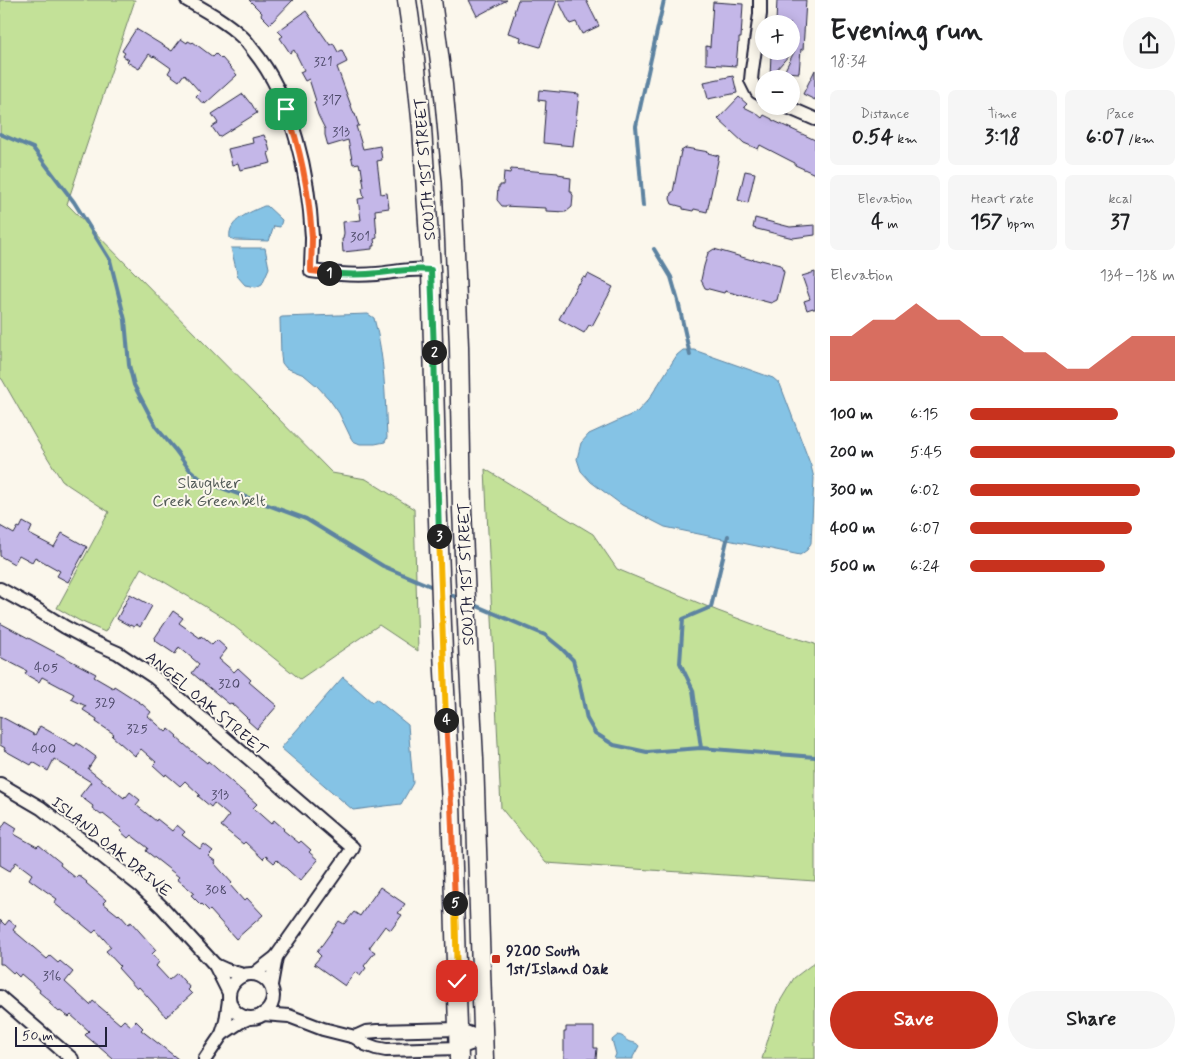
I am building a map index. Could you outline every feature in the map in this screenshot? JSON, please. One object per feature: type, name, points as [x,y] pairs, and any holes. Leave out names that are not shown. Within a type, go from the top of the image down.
[{"type":"main road","name":"SOUTH 1ST STREET","points":[[407,0],[422,128],[431,270],[437,494],[451,804],[459,1053]]},
{"type":"main road","name":"SOUTH 1ST STREET","points":[[432,0],[443,85],[452,182],[462,509],[474,759],[484,1059]]},
{"type":"main road","points":[[431,270],[456,274]]},
{"type":"street","points":[[187,0],[219,17],[242,37],[261,60],[276,84],[294,132],[301,162],[312,239],[311,271],[360,275],[411,269],[431,270]]},
{"type":"street","points":[[755,88],[751,80],[760,14],[760,0]]},
{"type":"street","points":[[800,112],[815,119]]},
{"type":"street","name":"ANGEL OAK STREET","points":[[0,589],[36,608],[65,627],[118,653],[154,677],[353,848],[276,957]]},
{"type":"street","name":"ISLAND OAK DRIVE","points":[[0,784],[41,808],[140,886],[163,908],[215,965],[229,996]]},
{"type":"street","points":[[205,1059],[222,1034],[231,987],[234,982],[276,957]]},
{"type":"street","points":[[271,985],[276,957]]},
{"type":"street","name":"ISLAND OAK DRIVE","points":[[215,965],[226,970],[249,974]]},
{"type":"street","points":[[222,1034],[240,1022],[263,1014],[272,1005],[273,991],[271,985],[261,976],[249,974]]},
{"type":"street","points":[[229,996],[232,1007],[236,1012],[249,1018]]},
{"type":"street","points":[[0,997],[72,1059]]},
{"type":"street","points":[[273,998],[289,1016]]},
{"type":"street","points":[[263,1014],[289,1016],[323,1029],[355,1037],[366,1044],[386,1050],[459,1053],[484,1039]]},
{"type":"street","points":[[355,1037],[366,1032],[377,1031],[458,1029],[484,1039]]},
{"type":"green space","name":"Slaughter Creek Greenbelt","points":[[0,0],[135,0],[67,204],[332,473],[366,479],[414,509],[418,651],[379,625],[300,679],[224,618],[141,568],[105,632],[57,608],[109,512],[62,481],[0,378]]},
{"type":"green space","points":[[485,469],[593,534],[617,569],[718,611],[769,630],[815,644],[815,881],[546,863],[501,808]]},
{"type":"green space","points":[[815,962],[815,1059],[762,1059],[779,1003],[794,978]]},
{"type":"water","points":[[267,206],[282,220],[280,227],[274,226],[269,241],[235,240],[230,238],[232,226],[241,217]]},
{"type":"water","points":[[231,248],[265,248],[269,268],[262,284],[256,287],[245,285],[238,277]]},
{"type":"water","points":[[368,314],[374,318],[378,333],[384,377],[387,438],[385,442],[360,444],[353,441],[339,413],[317,386],[304,375],[286,368],[282,363],[280,318]]},
{"type":"water","points":[[683,350],[694,350],[773,378],[780,384],[814,478],[811,543],[807,550],[800,555],[665,527],[622,505],[591,482],[581,471],[577,459],[581,443],[589,434],[637,412],[649,399],[677,355]]},
{"type":"water","points":[[343,677],[372,702],[376,699],[408,725],[413,783],[401,804],[353,810],[281,748]]},
{"type":"water","points":[[618,1035],[639,1046],[633,1059],[614,1059],[616,1054],[612,1040]]},
{"type":"building","points":[[249,0],[293,0],[270,24]]},
{"type":"building","points":[[469,0],[507,0],[477,16]]},
{"type":"building","points":[[518,0],[557,0],[540,47],[520,41],[521,37],[508,33]]},
{"type":"building","points":[[558,0],[586,0],[599,26],[582,34],[576,22],[570,24]]},
{"type":"building","points":[[777,0],[806,0],[803,50],[801,49],[799,70],[785,70],[790,60],[800,60],[800,15],[776,15]]},
{"type":"building","points":[[713,2],[743,4],[741,38],[739,38],[738,43],[736,66],[706,64],[706,46],[710,47]]},
{"type":"building","points":[[306,11],[330,45],[333,43],[338,52],[342,50],[347,62],[337,67],[359,126],[356,126],[363,149],[380,146],[382,160],[377,161],[381,194],[387,193],[389,208],[375,210],[377,238],[374,239],[375,246],[372,246],[372,249],[343,252],[343,222],[361,220],[358,199],[364,198],[362,188],[364,187],[361,167],[359,163],[353,164],[348,140],[328,146],[325,129],[318,115],[309,79],[305,81],[300,72],[304,70],[294,50],[290,53],[280,38],[283,36],[278,31]]},
{"type":"building","points":[[136,29],[172,51],[181,39],[187,43],[188,41],[193,42],[213,57],[216,54],[222,58],[237,75],[203,104],[196,96],[200,92],[184,74],[179,81],[168,73],[171,68],[154,56],[149,54],[139,69],[127,62],[129,60],[123,56],[125,53],[122,51]]},
{"type":"building","points":[[771,60],[785,60],[776,70],[770,70]]},
{"type":"building","points":[[815,70],[815,100],[803,94]]},
{"type":"building","points":[[733,76],[737,93],[708,99],[704,82]]},
{"type":"building","points":[[539,90],[579,94],[573,146],[543,143],[546,101],[538,100]]},
{"type":"building","points":[[243,94],[257,113],[219,137],[212,127],[218,123],[212,114]]},
{"type":"building","points":[[739,97],[747,104],[744,107],[755,112],[755,115],[762,118],[764,115],[815,140],[815,174],[760,145],[758,149],[744,143],[718,119]]},
{"type":"building","points":[[264,135],[270,152],[268,153],[271,163],[240,170],[238,163],[232,165],[228,149],[253,143],[252,138]]},
{"type":"building","points":[[686,148],[709,152],[719,156],[707,212],[683,209],[683,207],[672,204],[670,199],[681,151]]},
{"type":"building","points":[[511,169],[558,173],[564,175],[564,177],[571,178],[572,207],[566,212],[546,211],[546,208],[502,206],[497,200],[498,187],[503,185],[504,172],[510,173]]},
{"type":"building","points":[[745,171],[755,173],[748,203],[738,200]]},
{"type":"building","points":[[755,218],[790,227],[815,225],[815,235],[793,238],[753,228]]},
{"type":"building","points":[[714,249],[752,260],[761,260],[780,265],[784,272],[777,300],[771,303],[725,291],[724,293],[705,288],[701,280],[704,266],[708,253]]},
{"type":"building","points":[[815,272],[815,309],[807,310],[804,301],[810,299],[802,276]]},
{"type":"building","points":[[588,274],[613,287],[592,326],[589,325],[584,333],[559,319],[578,283],[583,277],[586,278]]},
{"type":"building","points":[[23,522],[32,527],[29,534],[54,547],[62,533],[87,547],[68,582],[57,576],[60,571],[35,557],[32,562],[19,555],[14,564],[0,556],[0,526],[14,534]]},
{"type":"building","points":[[130,594],[152,606],[140,627],[136,624],[134,627],[130,626],[117,619]]},
{"type":"building","points":[[173,611],[183,618],[179,623],[200,638],[201,636],[212,645],[217,640],[227,649],[219,659],[234,672],[238,668],[251,680],[249,682],[277,706],[257,729],[231,703],[229,704],[192,673],[199,664],[179,647],[175,654],[154,640]]},
{"type":"building","points":[[0,623],[96,674],[94,677],[113,688],[114,686],[142,704],[151,712],[148,716],[166,732],[169,729],[192,751],[207,763],[208,761],[257,804],[253,808],[271,824],[274,820],[299,843],[301,841],[318,860],[300,881],[277,860],[274,863],[266,856],[263,859],[245,842],[243,844],[221,826],[229,816],[214,803],[211,807],[185,781],[180,786],[166,774],[165,776],[153,765],[156,762],[141,749],[135,756],[112,736],[114,734],[96,722],[97,719],[83,710],[86,706],[71,699],[74,694],[42,677],[39,682],[25,674],[27,671],[0,657]]},
{"type":"building","points":[[0,716],[35,735],[40,726],[75,746],[77,743],[96,757],[88,769],[124,798],[130,792],[140,800],[136,805],[156,821],[157,819],[172,831],[177,825],[185,832],[182,835],[200,849],[204,844],[213,851],[208,856],[215,861],[214,863],[232,883],[230,885],[244,901],[247,898],[263,915],[236,939],[210,910],[201,905],[191,895],[194,893],[177,879],[179,877],[146,851],[148,848],[131,835],[128,838],[120,831],[122,829],[92,808],[93,806],[80,796],[91,782],[54,759],[48,771],[33,762],[31,765],[4,750],[5,748],[0,745]]},
{"type":"building","points":[[6,821],[17,828],[14,834],[37,847],[39,845],[76,878],[78,875],[87,882],[106,900],[103,903],[119,914],[128,924],[131,922],[156,950],[152,954],[159,962],[156,966],[169,980],[177,973],[190,988],[188,990],[192,994],[166,1017],[139,987],[137,989],[118,968],[120,966],[106,951],[111,947],[96,930],[93,933],[54,903],[57,899],[29,879],[32,874],[16,862],[10,871],[0,865],[0,831]]},
{"type":"building","points":[[380,887],[405,904],[398,913],[402,915],[391,930],[385,926],[369,948],[375,952],[364,966],[366,968],[360,976],[355,972],[345,986],[314,964],[321,956],[317,952],[339,921],[344,924],[354,912],[360,916]]},
{"type":"building","points":[[0,920],[5,925],[9,920],[16,926],[13,930],[47,959],[50,956],[58,963],[60,961],[73,972],[65,982],[90,1005],[93,1001],[120,1024],[124,1020],[131,1026],[136,1021],[143,1028],[141,1030],[178,1059],[113,1059],[85,1035],[89,1031],[71,1015],[69,1017],[59,1012],[39,992],[40,990],[21,974],[19,977],[3,964],[0,964]]},
{"type":"building","points":[[566,1027],[594,1027],[594,1048],[597,1048],[596,1059],[564,1059],[564,1032],[566,1032]]},
{"type":"waterway","points":[[643,206],[636,126],[664,0]]},
{"type":"waterway","points":[[0,134],[33,148],[74,202],[110,260],[125,320],[129,365],[134,385],[156,427],[190,470],[203,481],[306,519],[383,566],[435,588]]},
{"type":"waterway","points":[[654,249],[671,277],[690,355]]},
{"type":"waterway","points":[[701,748],[693,690],[680,663],[683,619],[711,607],[728,536]]},
{"type":"waterway","points":[[446,593],[461,599]]},
{"type":"waterway","points":[[472,604],[545,635],[561,648],[573,660],[587,719],[595,733],[614,745],[647,752],[701,748],[815,757]]},
{"type":"place","name":"9200 South 1st/Island Oak","points":[[496,959]]},
{"type":"route","points":[[286,109],[294,132],[306,187],[312,239],[311,271],[360,275],[411,269],[431,270],[437,494],[457,981]]}]
